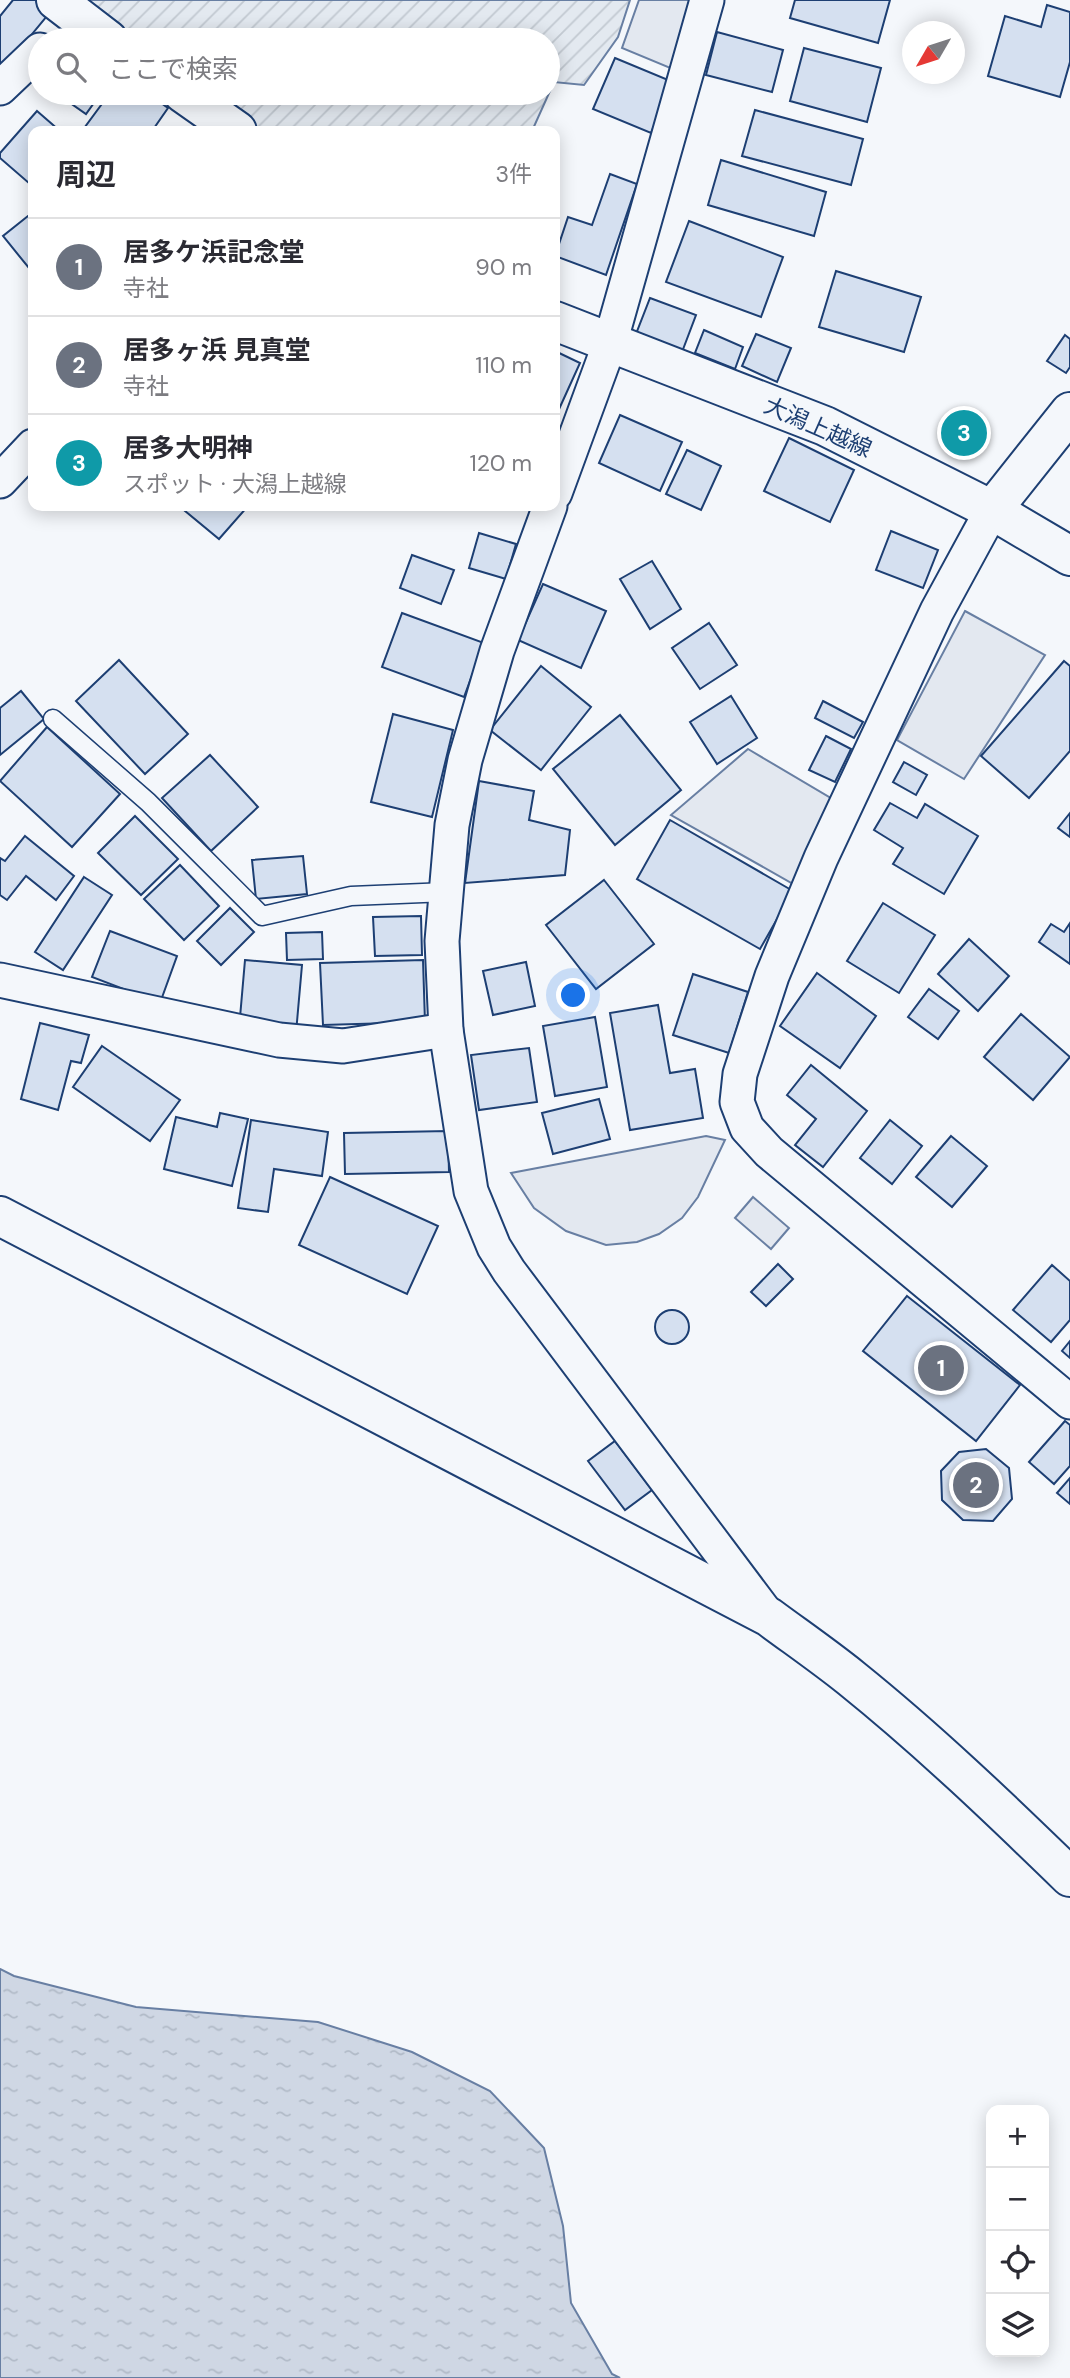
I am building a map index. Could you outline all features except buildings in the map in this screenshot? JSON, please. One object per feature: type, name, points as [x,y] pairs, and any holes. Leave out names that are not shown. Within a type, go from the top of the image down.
[{"type":"street","points":[[560,479],[610,343],[707,0]]},
{"type":"street","points":[[60,19],[81,28]]},
{"type":"street","points":[[0,88],[28,61]]},
{"type":"street","points":[[200,105],[230,126]]},
{"type":"street","name":"大潟上越線","points":[[560,323],[825,426],[992,510],[1070,556]]},
{"type":"street","points":[[1070,412],[992,510],[937,611],[816,870],[772,976],[740,1074],[737,1102],[747,1128],[769,1152],[1070,1402]]},
{"type":"street","points":[[0,481],[28,451]]},
{"type":"street","points":[[548,511],[497,651],[465,760],[452,825],[442,941],[446,1030],[471,1191],[494,1247],[509,1271],[769,1617]]},
{"type":"street","points":[[0,980],[279,1040],[343,1046],[446,1030]]},
{"type":"street","points":[[0,1216],[769,1617],[887,1707],[978,1788],[1070,1877]]},
{"type":"lane","points":[[53,719],[148,802],[262,916],[351,897],[447,892]]},
{"type":"shaded area","points":[[82,0],[630,0],[618,37],[584,85],[560,83],[560,28],[120,28]]},
{"type":"shaded area","points":[[639,0],[698,0],[675,70],[622,48]]},
{"type":"shaded area","points":[[225,105],[544,105],[534,126],[254,126]]},
{"type":"shaded area","points":[[965,611],[1045,655],[964,779],[897,740]]},
{"type":"shaded area","points":[[748,749],[834,800],[795,885],[671,815]]},
{"type":"shaded area","points":[[706,1136],[725,1140],[698,1197],[682,1218],[659,1234],[637,1242],[606,1245],[566,1231],[534,1208],[511,1173]]},
{"type":"shaded area","points":[[753,1197],[789,1228],[771,1249],[735,1218]]},
{"type":"water","points":[[0,1969],[14,1976],[136,2007],[318,2022],[412,2052],[490,2091],[544,2148],[563,2226],[571,2303],[612,2374],[620,2378],[0,2378]]},
{"type":"place","name":"居多大明神","points":[[964,433]]},
{"type":"place","name":"居多ケ浜記念堂","points":[[941,1368]]},
{"type":"place","name":"居多ヶ浜 見真堂","points":[[976,1485]]}]
